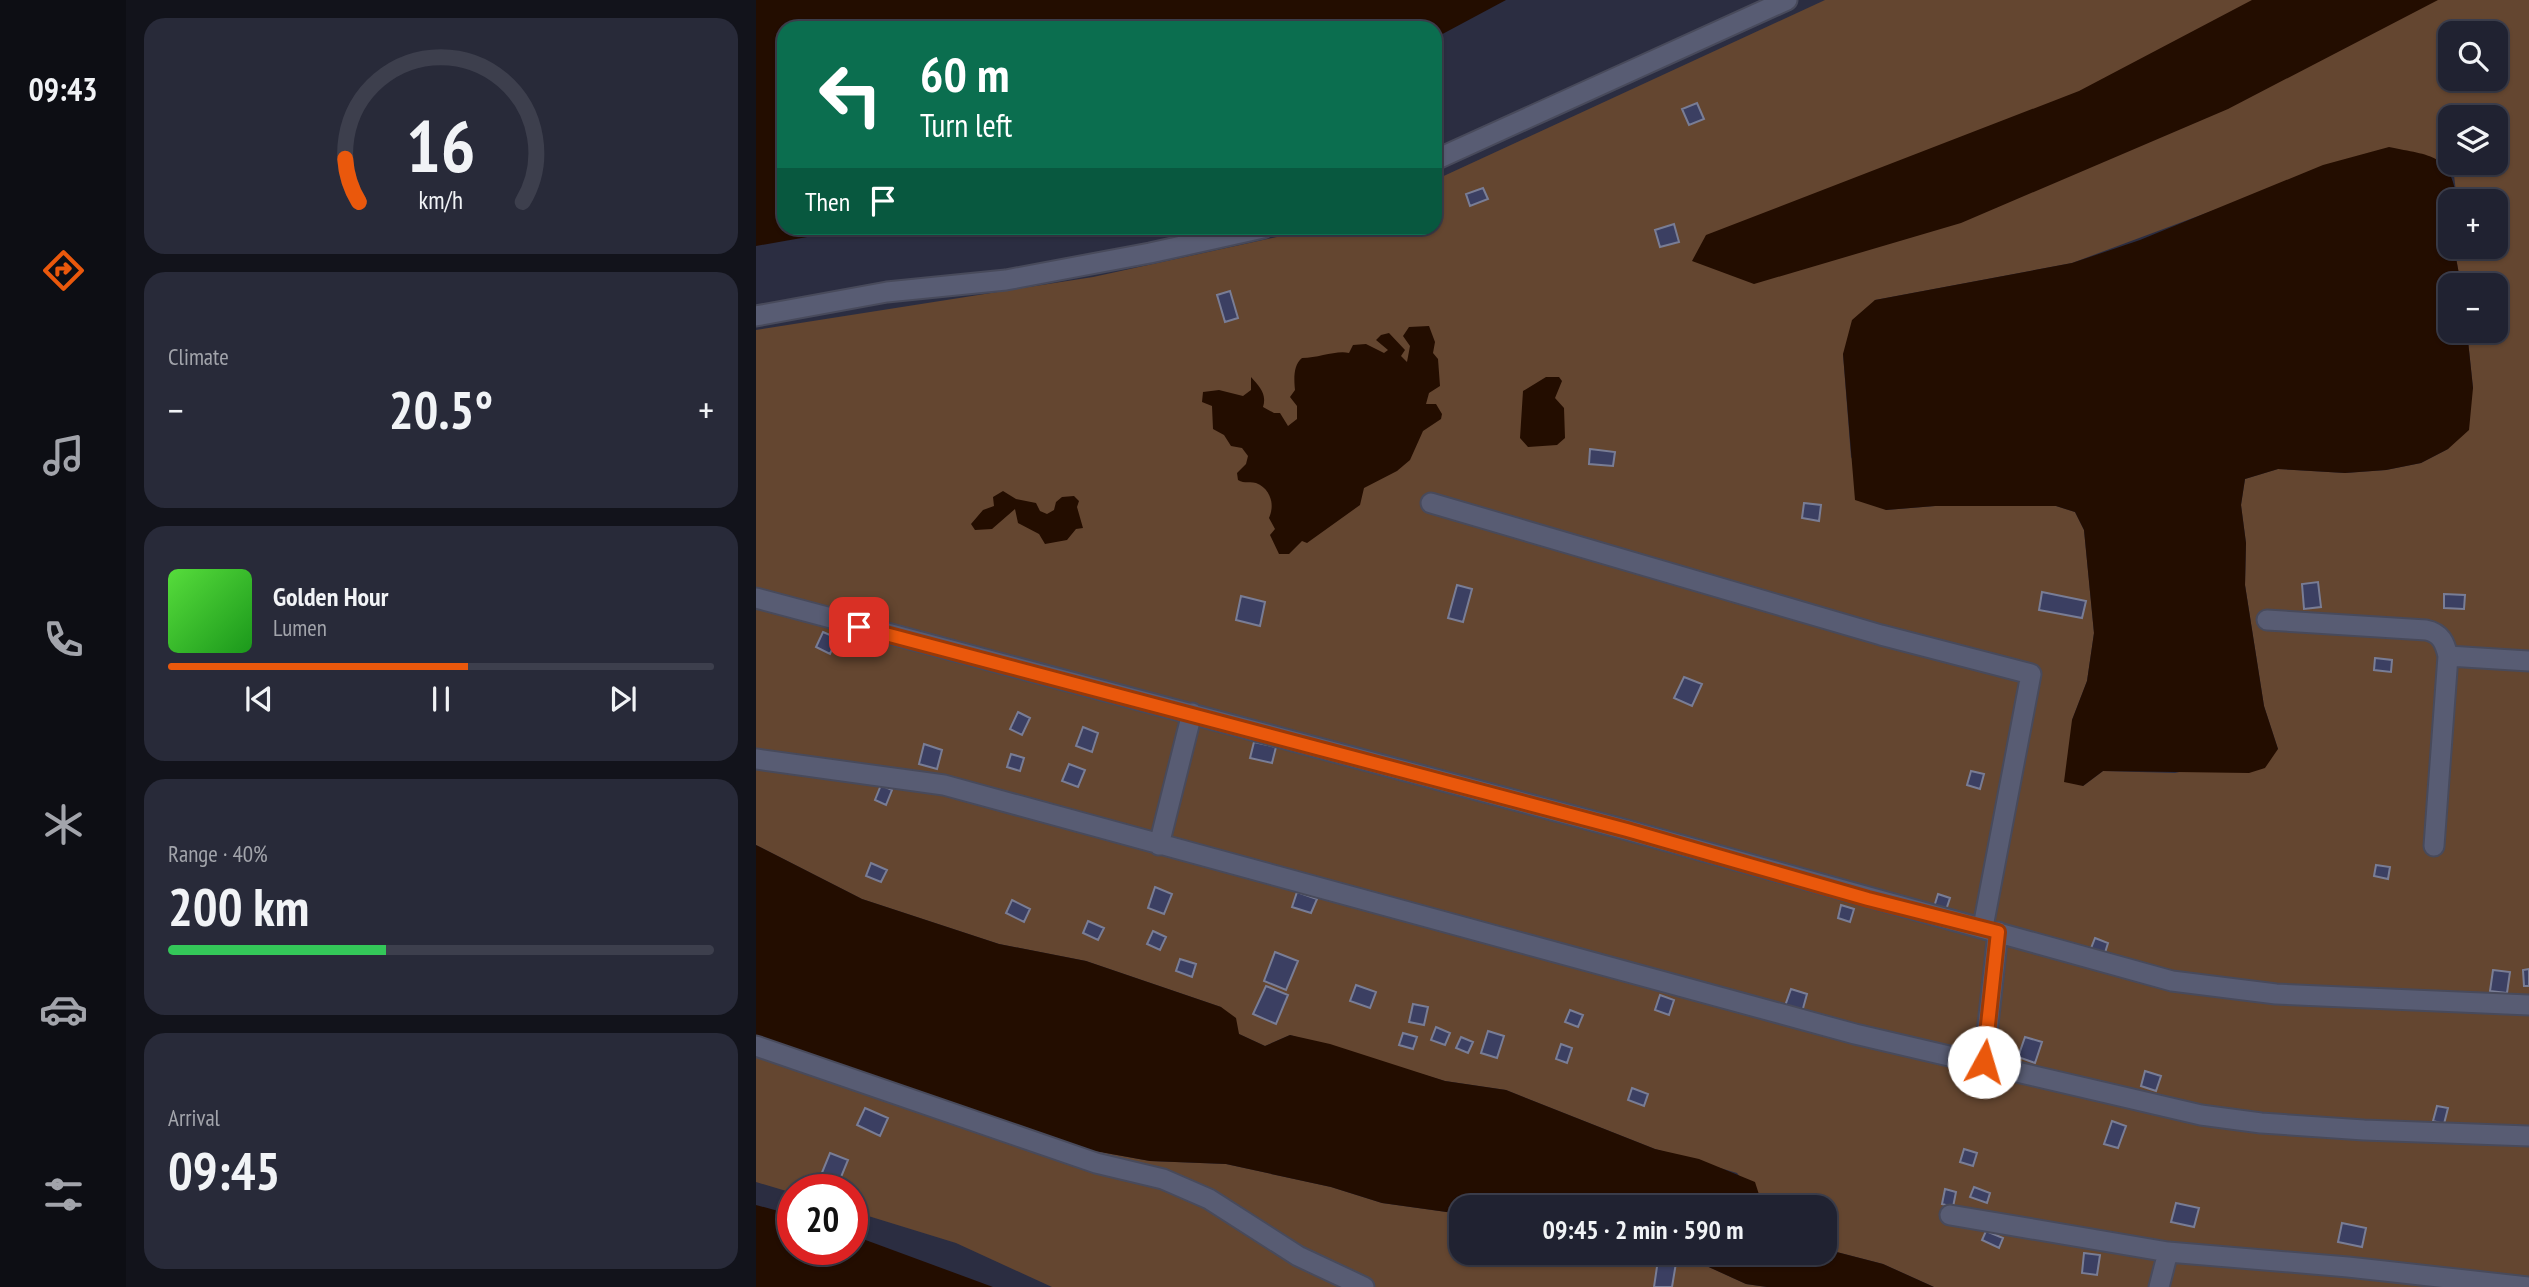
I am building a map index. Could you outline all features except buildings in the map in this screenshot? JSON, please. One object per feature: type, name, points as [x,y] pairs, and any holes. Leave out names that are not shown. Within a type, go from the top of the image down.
[{"type":"lane","points":[[1442,157],[1787,0]]},
{"type":"lane","points":[[756,316],[887,292],[1006,280],[1231,235]]},
{"type":"lane","points":[[1431,503],[1881,635],[2031,674],[1991,929],[1984,1062]]},
{"type":"lane","points":[[756,598],[1627,830],[1868,899],[1991,929],[2172,981],[2224,989],[2382,1000],[2529,1005]]},
{"type":"lane","points":[[2267,620],[2426,630],[2434,632],[2444,642],[2448,656],[2434,846]]},
{"type":"lane","points":[[2448,656],[2529,661]]},
{"type":"lane","points":[[1160,845],[1192,713]]},
{"type":"lane","points":[[756,759],[944,785],[1855,1034],[1984,1062],[2201,1115],[2261,1123],[2529,1136]]},
{"type":"lane","points":[[756,1046],[1096,1163],[1163,1179],[1209,1199],[1298,1256],[1364,1287]]},
{"type":"lane","points":[[1950,1215],[2168,1252],[2529,1286]]},
{"type":"lane","points":[[2159,1287],[2168,1252]]},
{"type":"shaded area","points":[[756,0],[1506,0],[1442,34],[1442,21],[777,21],[777,235],[818,235],[756,246]]},
{"type":"shaded area","points":[[1825,0],[2529,0],[2529,1287],[1934,1287],[1883,1264],[1837,1252],[1837,1195],[1754,1195],[1737,1173],[1655,1149],[1506,1090],[1445,1081],[1290,1035],[1265,1046],[1239,1034],[1221,1007],[1086,961],[999,944],[862,899],[756,845],[756,330],[1093,277],[1286,235],[1442,235],[1442,177]],"holes":[[[2454,175],[2456,189],[2508,189],[2508,259],[2456,259],[2459,273],[2508,273],[2508,343],[2468,343],[2473,388],[2448,449],[2421,463],[2386,470],[2345,473],[2278,469],[2245,479],[2241,505],[2246,543],[2245,585],[2264,706],[2278,749],[2175,773],[2103,771],[2083,786],[2072,720],[2087,681],[2094,633],[2084,530],[2075,512],[2056,506],[1935,506],[1886,510],[1851,457],[1843,354],[1875,300],[2072,263],[2217,209]]]},
{"type":"shaded area","points":[[2252,0],[2438,0],[2228,109],[1961,223],[1754,284],[1692,261],[1706,235],[2079,91]]},
{"type":"shaded area","points":[[2389,147],[2436,159],[2438,175],[2450,175],[2455,189],[2438,189],[2438,259],[2456,259],[2459,273],[2438,273],[2438,343],[2468,343],[2473,388],[2469,430],[2448,449],[2421,463],[2386,470],[2345,473],[2278,469],[2245,479],[2241,505],[2246,543],[2245,585],[2264,706],[2278,749],[2265,768],[2249,773],[2103,771],[2083,786],[2064,782],[2072,720],[2087,681],[2094,633],[2084,530],[2075,512],[2056,506],[1935,506],[1886,510],[1855,500],[1843,354],[1852,320],[1875,300],[2072,263],[2140,240],[2323,165]]},
{"type":"shaded area","points":[[1429,326],[1435,342],[1433,353],[1438,359],[1440,386],[1429,393],[1426,404],[1436,404],[1442,414],[1441,419],[1423,431],[1410,460],[1397,471],[1364,488],[1360,505],[1307,543],[1302,541],[1289,554],[1279,554],[1270,535],[1275,529],[1269,518],[1271,503],[1268,493],[1256,483],[1238,480],[1237,473],[1246,464],[1248,456],[1242,448],[1231,446],[1224,435],[1213,429],[1212,406],[1202,402],[1203,392],[1219,390],[1243,396],[1251,390],[1251,377],[1263,394],[1263,407],[1280,413],[1288,426],[1297,419],[1297,406],[1290,397],[1295,390],[1294,377],[1302,358],[1349,353],[1353,345],[1366,344],[1384,353],[1388,350],[1376,340],[1389,333],[1405,350],[1401,356],[1407,362],[1410,346],[1403,336],[1409,327]]},
{"type":"shaded area","points":[[1546,377],[1559,377],[1562,381],[1555,398],[1564,408],[1565,438],[1557,445],[1528,447],[1520,438],[1523,391]]},
{"type":"shaded area","points":[[1003,491],[1016,499],[1036,503],[1040,511],[1047,514],[1054,510],[1056,502],[1062,497],[1074,496],[1079,501],[1077,507],[1083,528],[1076,529],[1067,540],[1045,544],[1039,534],[1018,523],[1015,509],[992,529],[975,530],[971,524],[983,510],[994,506],[993,497]]},
{"type":"shaded area","points":[[756,845],[862,899],[999,944],[1086,961],[1221,1007],[1236,1018],[1239,1034],[1265,1046],[1290,1035],[1330,1044],[1445,1081],[1506,1090],[1655,1149],[1699,1159],[1755,1182],[1759,1195],[1449,1195],[1449,1212],[1382,1203],[1331,1187],[1226,1164],[1150,1161],[1034,1140],[756,1039]]},
{"type":"shaded area","points":[[756,1039],[1034,1140],[1150,1161],[1226,1164],[1331,1187],[1382,1203],[1449,1212],[1449,1265],[1704,1265],[1746,1284],[1767,1287],[1052,1287],[956,1243],[868,1216],[868,1174],[777,1174],[777,1188],[756,1182]]},
{"type":"shaded area","points":[[756,1205],[777,1211],[777,1265],[868,1265],[868,1241],[993,1287],[756,1287]]},
{"type":"shaded area","points":[[1837,1252],[1883,1264],[1934,1287],[1767,1287],[1746,1284],[1704,1265],[1837,1265]]},
{"type":"route","points":[[859,627],[1192,713],[1627,830],[1868,899],[1998,932],[1984,1062]]}]
